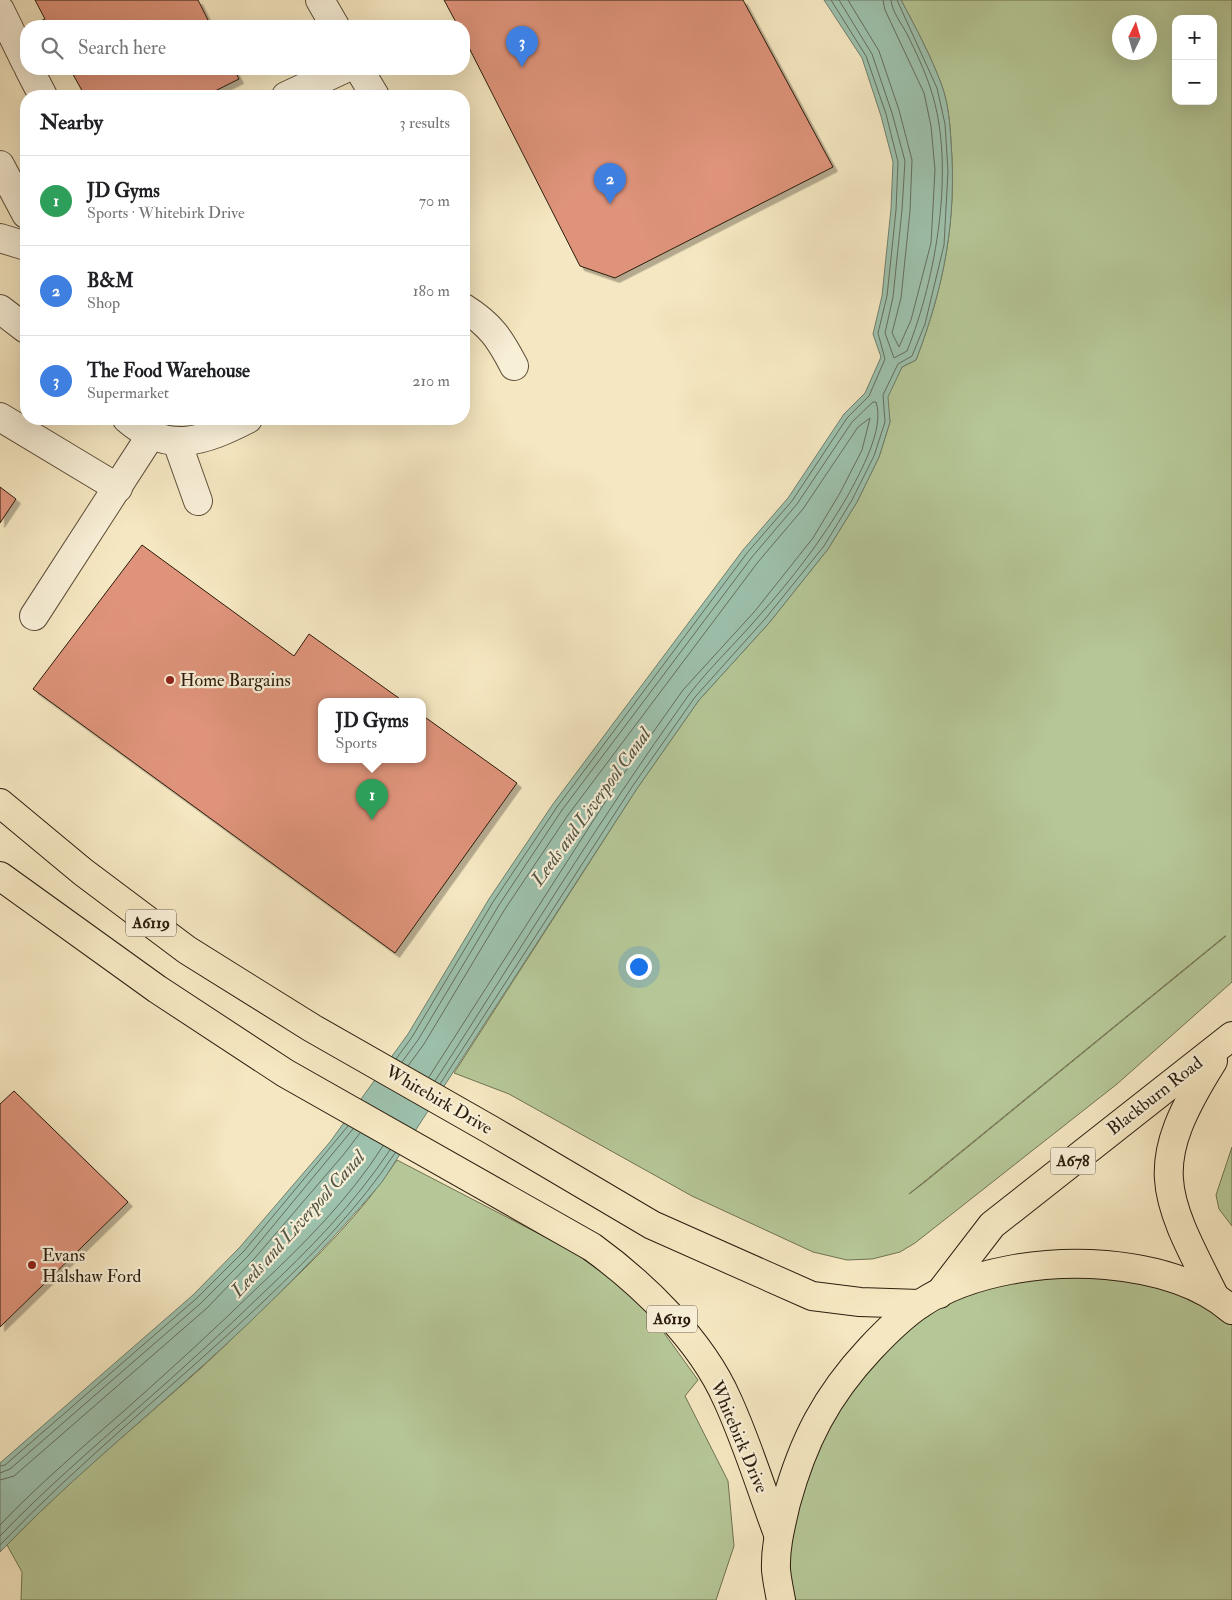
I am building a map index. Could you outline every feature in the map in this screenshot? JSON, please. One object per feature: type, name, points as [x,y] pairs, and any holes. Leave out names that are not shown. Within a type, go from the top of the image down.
[{"type":"main road","name":"Whitebirk Drive","points":[[0,803],[83,872],[187,950],[312,1028],[652,1225],[812,1296],[860,1302],[929,1299]]},
{"type":"main road","name":"Whitebirk Drive","points":[[0,876],[157,989],[285,1073],[477,1180],[592,1247],[623,1269],[666,1310],[693,1344],[727,1398],[778,1534]]},
{"type":"main road","name":"Blackburn Road","points":[[929,1299],[992,1224],[1227,1040]]},
{"type":"main road","name":"Blackburn Road","points":[[1225,1303],[1174,1210],[1168,1187],[1168,1166],[1177,1124],[1190,1097],[1227,1040]]},
{"type":"main road","name":"A678","points":[[780,1600],[776,1569],[778,1534],[801,1454],[828,1400],[850,1370],[885,1333],[929,1299],[999,1273],[1043,1264],[1080,1263],[1132,1267],[1170,1276],[1225,1303]]},
{"type":"main road","name":"A678","points":[[764,1600],[776,1569]]},
{"type":"street","points":[[320,0],[332,20]]},
{"type":"street","points":[[0,10],[20,51]]},
{"type":"street","points":[[32,75],[40,90]]},
{"type":"street","points":[[299,90],[331,75]]},
{"type":"street","points":[[363,75],[371,90]]},
{"type":"street","points":[[0,165],[20,203]]},
{"type":"street","points":[[0,238],[20,244]]},
{"type":"street","points":[[0,309],[20,324]]},
{"type":"street","points":[[470,312],[482,319],[499,337],[514,366]]},
{"type":"street","points":[[0,417],[118,488]]},
{"type":"street","points":[[34,616],[118,488],[137,427],[177,442],[192,442],[233,425]]},
{"type":"street","points":[[177,442],[198,501]]},
{"type":"shaded area","points":[[901,0],[1232,0],[1232,982],[1117,1084],[915,1243],[900,1252],[872,1259],[847,1260],[813,1252],[692,1196],[509,1094],[454,1073],[636,790],[699,700],[769,623],[828,549],[857,502],[879,457],[890,422],[887,397],[902,367],[916,360],[926,333],[941,280],[950,226],[952,199],[951,135],[946,99],[923,42]],"holes":[[[1225,936],[925,1182],[909,1194]]]},
{"type":"shaded area","points":[[1232,1147],[1232,1226],[1219,1209],[1216,1195]]},
{"type":"shaded area","points":[[397,1160],[572,1251],[641,1301],[698,1380],[685,1396],[728,1481],[734,1546],[716,1600],[21,1600],[22,1572],[7,1545],[77,1477],[209,1361],[305,1268],[354,1217]]},
{"type":"shaded area","points":[[1080,1263],[1232,1310],[1232,1600],[781,1600],[801,1454],[920,1304]]},
{"type":"water","name":"Leeds and Liverpool Canal","points":[[824,0],[901,0],[918,32],[942,86],[951,135],[952,199],[950,226],[941,280],[916,360],[902,367],[888,397],[890,422],[879,457],[857,502],[828,549],[769,623],[699,700],[636,790],[382,1182],[317,1255],[248,1324],[73,1481],[0,1552],[0,1463],[193,1295],[240,1247],[330,1142],[408,1034],[489,899],[553,804],[743,550],[788,498],[844,414],[865,393],[881,357],[873,334],[882,296],[891,209],[893,162],[881,116],[862,58]]},
{"type":"building","points":[[35,0],[198,0],[208,20],[43,20],[45,19]]},
{"type":"building","points":[[444,0],[743,0],[833,167],[615,278],[580,266],[470,50],[470,20],[455,20]]},
{"type":"building","points":[[73,75],[237,75],[239,79],[217,90],[82,90]]},
{"type":"building","points":[[0,487],[16,499],[0,523]]},
{"type":"building","points":[[142,545],[294,656],[309,634],[399,698],[318,698],[318,763],[426,763],[426,718],[517,783],[395,953],[33,689]]},
{"type":"building","name":"Evans Halshaw Ford","points":[[14,1091],[128,1202],[0,1327],[0,1104]]},
{"type":"place","name":"The Food Warehouse","points":[[522,67]]},
{"type":"place","name":"B&M","points":[[610,204]]},
{"type":"place","name":"Home Bargains","points":[[170,680]]},
{"type":"place","name":"JD Gyms","points":[[372,820]]},
{"type":"place","name":"Evans Halshaw Ford","points":[[32,1265]]}]
